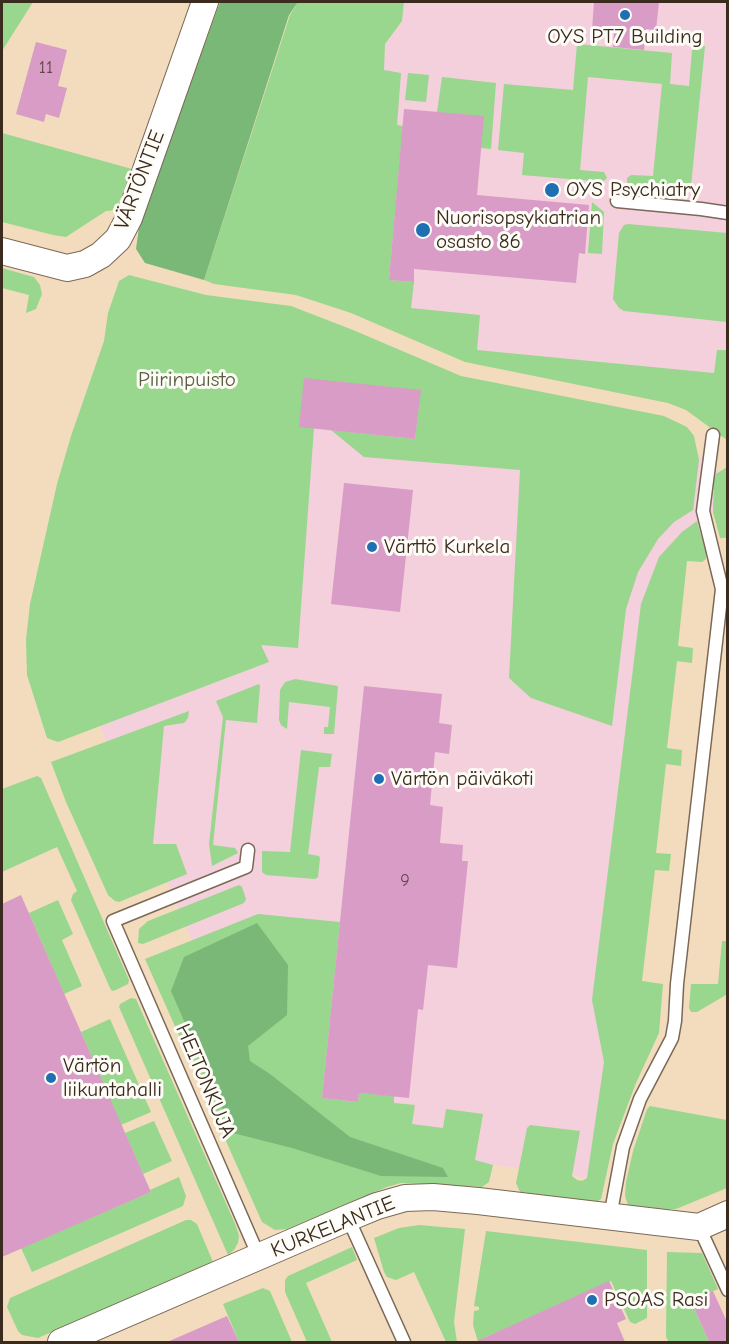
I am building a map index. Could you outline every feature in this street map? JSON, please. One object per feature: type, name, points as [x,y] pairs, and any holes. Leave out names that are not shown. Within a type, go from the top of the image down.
[{"type":"street","name":"VÄRTÖNTIE","points":[[2,251],[67,268],[85,264],[101,255],[118,239],[129,218],[205,2]]},
{"type":"street","name":"KURKELANTIE","points":[[61,1342],[348,1218],[405,1198],[433,1197],[699,1227]]},
{"type":"street","points":[[699,1227],[728,1214]]},
{"type":"lane","points":[[617,201],[728,213]]},
{"type":"lane","points":[[610,1217],[623,1147],[640,1099],[672,1038],[675,1021],[678,972],[722,589],[703,511],[713,435]]},
{"type":"lane","name":"HEITONKUJA","points":[[248,850],[246,867],[113,921],[259,1257]]},
{"type":"lane","points":[[348,1218],[404,1342]]},
{"type":"lane","points":[[699,1227],[728,1290]]},
{"type":"shaded area","name":"OYS Psychiatry","points":[[404,2],[727,2],[727,416],[476,355],[369,309],[385,44],[402,21]]},
{"type":"shaded area","name":"Värtön päiväkoti","points":[[169,376],[462,388],[669,429],[727,479],[727,493],[656,581],[591,1178],[305,1140],[272,1113],[189,933],[68,652]]},
{"type":"green space","points":[[2,2],[33,2],[2,51]]},
{"type":"green space","points":[[220,2],[298,2],[289,15],[204,280],[145,263],[136,249],[139,227]]},
{"type":"green space","points":[[298,2],[404,2],[402,21],[385,44],[384,70],[401,73],[397,125],[403,126],[389,280],[414,282],[411,308],[480,315],[477,350],[714,373],[717,350],[726,350],[728,352],[727,440],[686,410],[668,403],[465,362],[351,313],[296,295],[214,284],[204,280],[290,15]]},
{"type":"green space","points":[[577,44],[672,53],[670,84],[689,86],[692,50],[697,46],[705,46],[691,186],[688,191],[630,186],[627,182],[627,178],[631,175],[653,176],[662,84],[588,77],[580,170],[604,172],[607,178],[603,182],[522,175],[524,153],[498,150],[504,84],[573,90]]},
{"type":"green space","points":[[408,73],[429,75],[426,102],[405,100]]},
{"type":"green space","points":[[442,77],[496,83],[491,149],[481,148],[437,112]]},
{"type":"green space","points":[[2,133],[132,169],[116,210],[106,211],[66,237],[2,222]]},
{"type":"green space","points":[[592,202],[604,212],[602,254],[588,253]]},
{"type":"green space","points":[[624,225],[727,233],[727,322],[624,311],[619,308],[613,299],[619,233]]},
{"type":"green space","points":[[2,268],[34,277],[40,285],[42,294],[36,309],[26,313],[29,295],[2,288]]},
{"type":"green space","name":"Piirinpuisto","points":[[129,275],[206,295],[291,306],[461,376],[664,416],[687,427],[694,436],[699,460],[693,510],[674,522],[658,539],[638,572],[626,609],[612,726],[531,698],[509,678],[520,470],[364,457],[331,430],[415,439],[420,390],[314,428],[298,648],[261,645],[269,662],[58,742],[47,738],[27,675],[26,640],[30,604],[57,484],[104,341],[108,313],[119,281]]},
{"type":"green space","points":[[727,467],[727,538],[720,538],[713,512],[714,482],[716,474]]},
{"type":"green space","points":[[697,521],[706,559],[702,562],[687,561],[678,646],[693,648],[692,663],[677,661],[667,748],[682,750],[681,766],[666,764],[656,853],[671,854],[669,871],[655,870],[642,981],[663,984],[659,1033],[636,1083],[613,1144],[601,1199],[597,1202],[520,1192],[516,1183],[527,1128],[530,1125],[580,1131],[572,1176],[582,1181],[587,1178],[604,1062],[592,1000],[641,604],[659,557],[682,532]]},
{"type":"green space","points":[[295,679],[338,686],[334,734],[324,734],[324,727],[328,727],[330,707],[289,702],[287,729],[281,725],[279,720],[280,690],[285,682]]},
{"type":"green space","points":[[259,684],[257,723],[226,720],[213,845],[235,848],[238,853],[212,866],[209,844],[223,717],[216,701]]},
{"type":"green space","points":[[189,711],[184,723],[164,726],[153,844],[176,844],[187,874],[119,902],[115,901],[108,895],[66,802],[51,762]]},
{"type":"green space","points":[[301,750],[332,754],[330,767],[319,767],[308,854],[320,858],[318,877],[315,879],[266,875],[262,872],[262,851],[290,852]]},
{"type":"green space","points":[[37,776],[41,778],[129,980],[128,984],[116,990],[112,991],[110,988],[71,900],[77,891],[57,847],[2,872],[2,789]]},
{"type":"green space","points":[[239,885],[246,899],[244,903],[143,944],[138,943],[139,929],[148,921]]},
{"type":"green space","points":[[58,900],[73,934],[62,940],[82,986],[64,994],[29,913]]},
{"type":"green space","points":[[258,914],[340,922],[322,1098],[358,1102],[359,1093],[394,1096],[394,1103],[415,1105],[412,1124],[443,1128],[446,1109],[483,1114],[475,1160],[493,1165],[489,1182],[482,1187],[401,1183],[287,1229],[275,1230],[262,1222],[145,959]]},
{"type":"green space","points":[[257,923],[288,965],[287,1015],[248,1046],[250,1061],[350,1137],[443,1168],[448,1177],[381,1176],[292,1148],[233,1133],[171,991],[184,957]]},
{"type":"green space","points":[[722,941],[727,941],[726,995],[697,1012],[691,1012],[689,1008],[691,984],[718,984]]},
{"type":"green space","points":[[131,998],[136,999],[236,1226],[239,1236],[238,1243],[228,1255],[119,1007]]},
{"type":"green space","points":[[110,1019],[151,1112],[121,1125],[81,1032]]},
{"type":"green space","points":[[650,1106],[727,1120],[727,1188],[676,1209],[628,1205],[625,1196],[626,1182],[633,1151]]},
{"type":"green space","points":[[154,1121],[172,1161],[143,1174],[125,1133]]},
{"type":"green space","points":[[179,1177],[186,1196],[183,1206],[32,1272],[21,1248],[151,1192],[150,1190]]},
{"type":"green space","points":[[186,1220],[197,1224],[213,1262],[38,1338],[22,1335],[18,1331],[7,1307],[10,1298]]},
{"type":"green space","points":[[419,1225],[465,1229],[454,1322],[457,1342],[446,1342],[414,1272],[396,1280],[387,1277],[384,1272],[374,1238],[399,1228]]},
{"type":"green space","points":[[486,1231],[647,1250],[647,1318],[635,1324],[630,1322],[611,1281],[484,1338],[486,1342],[478,1342],[473,1325],[474,1311],[479,1310],[479,1307],[474,1306]]},
{"type":"green space","points":[[352,1247],[357,1260],[306,1283],[332,1342],[307,1342],[285,1292],[285,1280],[288,1276]]},
{"type":"green space","points":[[667,1252],[702,1253],[718,1289],[691,1301],[709,1342],[669,1342],[666,1337]]},
{"type":"green space","points":[[263,1288],[270,1291],[292,1342],[239,1342],[223,1304]]},
{"type":"building","name":"OYS PT7 Building","points":[[594,2],[659,2],[656,30],[646,29],[644,50],[613,47],[614,32],[592,30]]},
{"type":"building","points":[[36,42],[67,50],[58,86],[67,88],[59,118],[46,114],[44,122],[16,114]]},
{"type":"building","points":[[404,109],[484,116],[477,195],[589,205],[585,254],[579,253],[576,283],[414,269],[414,282],[389,280]]},
{"type":"building","points":[[304,378],[421,390],[415,439],[299,427]]},
{"type":"building","name":"Värttö Kurkela","points":[[344,483],[413,490],[400,612],[331,604]]},
{"type":"building","points":[[364,686],[442,694],[439,723],[452,725],[449,754],[435,752],[430,805],[443,807],[440,843],[463,845],[462,861],[468,861],[457,968],[428,965],[423,1010],[418,1009],[409,1098],[359,1093],[358,1102],[322,1098]]},
{"type":"building","name":"Värtön liikuntahalli","points":[[21,895],[151,1192],[2,1257],[2,904]]},
{"type":"building","name":"PSOAS Rasi","points":[[609,1281],[626,1319],[617,1323],[625,1342],[475,1342]]},
{"type":"building","points":[[713,1291],[728,1324],[728,1342],[709,1342],[691,1301]]},
{"type":"building","points":[[227,1316],[239,1342],[167,1342]]},
{"type":"place","name":"OYS PT7 Building","points":[[625,15]]},
{"type":"place","name":"OYS Psychiatry","points":[[552,190]]},
{"type":"place","name":"Nuorisopsykiatrian osasto 86","points":[[423,230]]},
{"type":"place","name":"Värttö Kurkela","points":[[372,547]]},
{"type":"place","name":"Värtön päiväkoti","points":[[379,779]]},
{"type":"place","name":"Värtön liikuntahalli","points":[[51,1078]]},
{"type":"place","name":"PSOAS Rasi","points":[[592,1300]]}]
